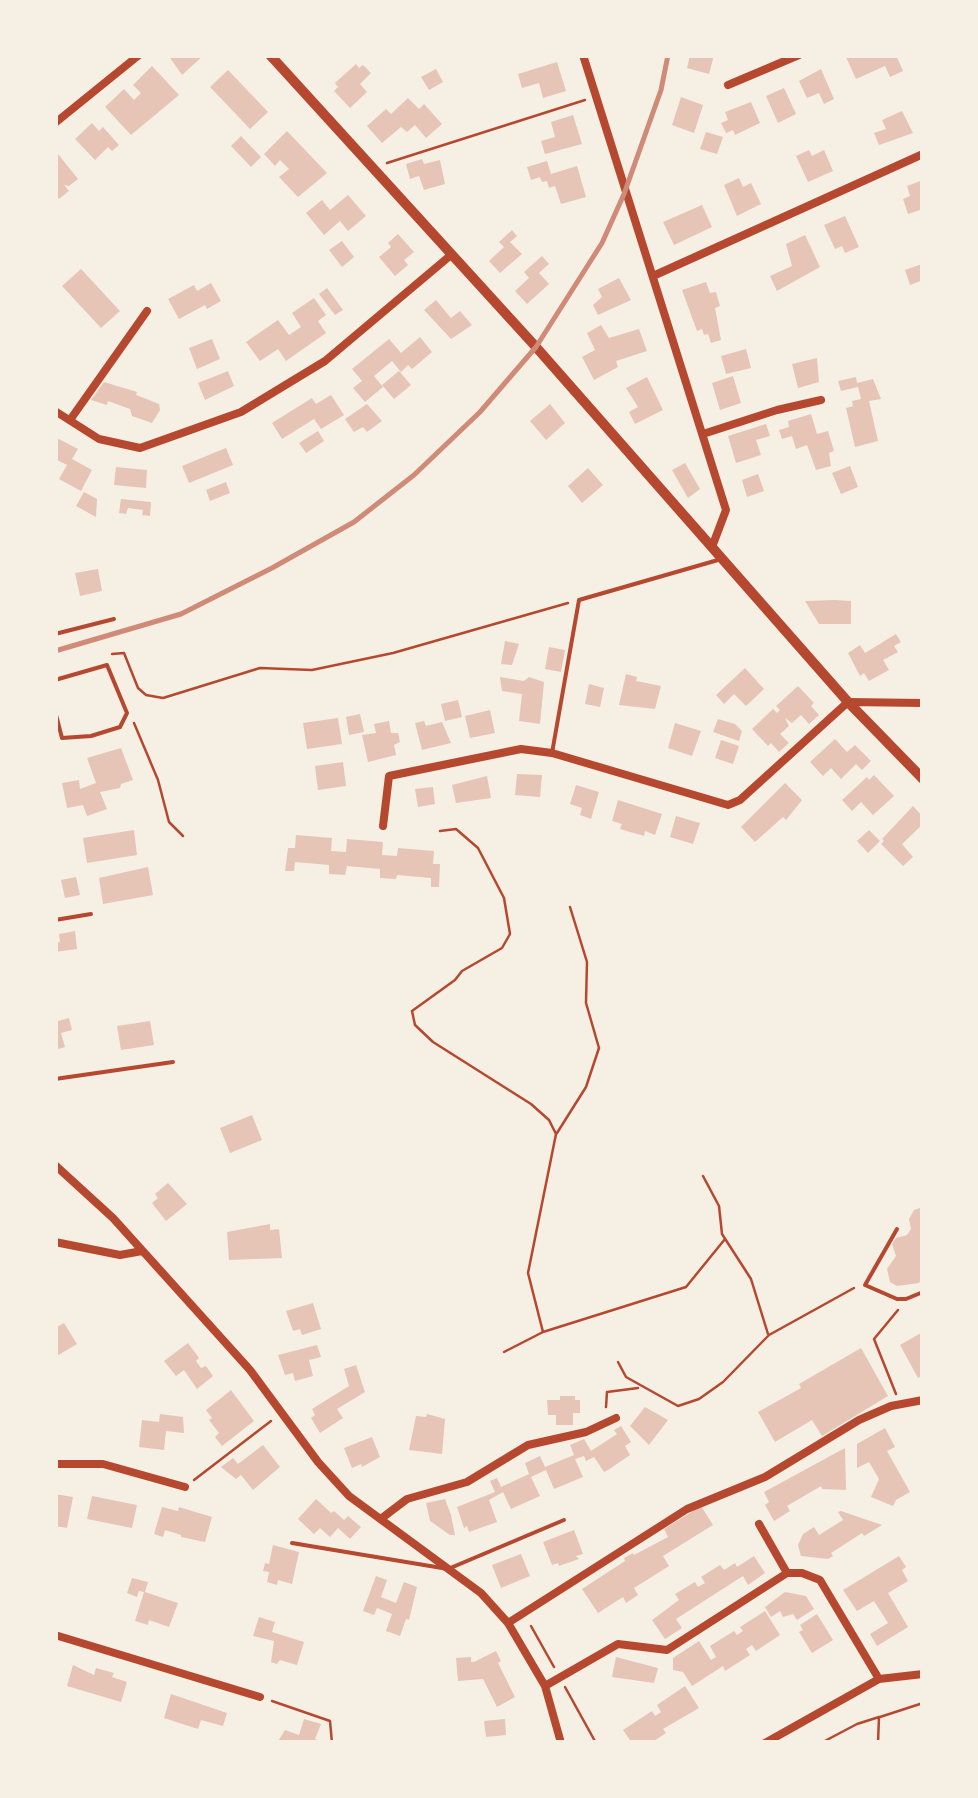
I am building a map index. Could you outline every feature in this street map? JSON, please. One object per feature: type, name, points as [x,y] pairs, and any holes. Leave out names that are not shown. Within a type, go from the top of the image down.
[{"type":"street","points":[[55,123],[139,55]]},
{"type":"street","points":[[270,55],[848,702],[923,779]]},
{"type":"street","points":[[583,55],[726,510],[712,547]]},
{"type":"street","points":[[728,86],[799,55]]},
{"type":"street","points":[[654,276],[923,154]]},
{"type":"street","points":[[55,410],[98,439],[140,448],[241,412],[325,361],[451,255]]},
{"type":"street","points":[[70,420],[147,312]]},
{"type":"street","points":[[702,434],[822,400]]},
{"type":"street","points":[[383,826],[389,776],[521,749],[552,753],[728,805],[740,800],[848,702],[923,703]]},
{"type":"street","points":[[55,1164],[113,1218],[250,1370],[318,1462],[349,1496],[481,1594],[508,1623],[545,1686],[562,1743]]},
{"type":"street","points":[[55,1242],[120,1256],[142,1252]]},
{"type":"street","points":[[508,1623],[687,1509],[765,1477],[859,1420],[891,1406],[923,1400]]},
{"type":"street","points":[[382,1518],[406,1499],[467,1482],[528,1444],[586,1432],[616,1418]]},
{"type":"street","points":[[55,1464],[103,1464],[185,1487]]},
{"type":"street","points":[[759,1524],[787,1573]]},
{"type":"street","points":[[545,1686],[618,1644],[667,1650],[787,1573],[802,1572],[820,1580],[880,1680]]},
{"type":"street","points":[[55,1636],[260,1698]]},
{"type":"street","points":[[765,1743],[880,1680],[923,1674]]},
{"type":"lane","points":[[552,753],[579,600],[722,559]]},
{"type":"lane","points":[[55,634],[114,619]]},
{"type":"lane","points":[[55,680],[106,665],[128,714],[120,727],[91,736],[62,738],[55,711]]},
{"type":"lane","points":[[55,920],[91,914]]},
{"type":"lane","points":[[55,1079],[173,1062]]},
{"type":"lane","points":[[897,1229],[865,1285],[887,1297],[906,1300],[923,1292]]},
{"type":"lane","points":[[292,1544],[448,1568],[564,1520]]},
{"type":"path","points":[[374,167],[596,97]]},
{"type":"path","points":[[110,655],[124,653],[138,688],[146,695],[163,698],[260,668],[312,670],[394,654],[579,600]]},
{"type":"path","points":[[128,714],[140,732],[169,822],[183,836]]},
{"type":"path","points":[[440,831],[456,829],[478,848],[504,898],[510,934],[502,948],[462,971],[412,1011],[415,1025],[433,1042],[531,1104],[549,1120],[556,1134]]},
{"type":"path","points":[[544,1332],[528,1273],[556,1134],[586,1086],[599,1048],[586,1003],[587,962],[570,908]]},
{"type":"path","points":[[703,1176],[719,1206],[725,1239],[752,1279],[769,1335]]},
{"type":"path","points":[[504,1352],[544,1332],[686,1287],[725,1239]]},
{"type":"path","points":[[618,1362],[622,1373],[640,1388],[678,1406],[699,1399],[723,1382],[769,1335],[865,1285]]},
{"type":"path","points":[[895,1390],[874,1340],[906,1300]]},
{"type":"path","points":[[604,1423],[607,1392],[640,1388]]},
{"type":"path","points":[[185,1487],[282,1414]]},
{"type":"path","points":[[260,1698],[330,1722],[332,1743]]},
{"type":"path","points":[[820,1743],[856,1724],[923,1704]]},
{"type":"path","points":[[878,1743],[879,1717]]},
{"type":"building","points":[[168,55],[204,55],[182,75]]},
{"type":"building","points":[[690,55],[714,55],[709,74],[687,68]]},
{"type":"building","points":[[896,55],[903,71],[890,77],[885,66],[856,79],[846,57]]},
{"type":"building","points":[[557,62],[566,91],[543,98],[539,83],[522,88],[518,74]]},
{"type":"building","points":[[356,64],[371,73],[360,84],[367,92],[350,108],[334,91],[338,87],[335,83]]},
{"type":"building","points":[[152,66],[179,95],[131,135],[105,107],[124,89],[134,100],[141,93],[133,85]]},
{"type":"building","points":[[436,69],[443,82],[429,90],[421,77]]},
{"type":"building","points":[[821,69],[834,99],[824,104],[819,93],[807,98],[799,81]]},
{"type":"building","points":[[228,70],[268,112],[250,129],[210,87]]},
{"type":"building","points":[[784,88],[796,114],[778,123],[766,96]]},
{"type":"building","points":[[681,97],[703,105],[694,133],[672,125]]},
{"type":"building","points":[[408,98],[419,109],[424,104],[442,124],[426,138],[415,125],[407,132],[401,127],[382,143],[367,126],[386,109],[391,114]]},
{"type":"building","points":[[751,102],[760,123],[735,135],[733,130],[726,133],[721,123],[728,120],[725,112]]},
{"type":"building","points":[[902,111],[913,133],[879,145],[874,133],[886,129],[882,120]]},
{"type":"building","points":[[573,115],[582,144],[545,154],[541,141],[555,137],[551,122]]},
{"type":"building","points":[[92,123],[99,131],[103,127],[119,145],[112,151],[108,147],[95,160],[75,139]]},
{"type":"building","points":[[287,131],[327,173],[298,197],[279,177],[289,169],[280,160],[275,166],[264,154]]},
{"type":"building","points":[[706,132],[723,137],[717,154],[700,149]]},
{"type":"building","points":[[241,136],[261,157],[251,167],[231,146]]},
{"type":"building","points":[[809,150],[812,156],[824,150],[833,171],[808,182],[796,156]]},
{"type":"building","points":[[58,154],[78,179],[64,185],[69,191],[59,199],[55,194]]},
{"type":"building","points":[[422,159],[424,164],[440,160],[445,184],[424,190],[419,176],[410,179],[406,164]]},
{"type":"building","points":[[547,161],[551,174],[577,166],[586,197],[561,204],[555,186],[549,188],[540,177],[531,180],[527,167]]},
{"type":"building","points":[[739,178],[743,187],[751,183],[761,204],[737,216],[724,185]]},
{"type":"building","points":[[923,180],[923,209],[908,214],[903,199],[910,196],[907,186]]},
{"type":"building","points":[[348,195],[366,216],[348,231],[340,221],[324,235],[306,213],[322,200],[330,210]]},
{"type":"building","points":[[702,205],[712,227],[674,245],[663,222]]},
{"type":"building","points":[[845,216],[859,247],[845,253],[842,246],[835,249],[824,225]]},
{"type":"building","points":[[512,230],[517,236],[510,242],[522,254],[500,273],[489,261],[504,247],[499,242]]},
{"type":"building","points":[[398,234],[414,252],[404,260],[408,265],[395,276],[379,257]]},
{"type":"building","points":[[805,235],[820,267],[777,291],[770,276],[792,266],[786,244]]},
{"type":"building","points":[[342,241],[354,257],[342,267],[329,250]]},
{"type":"building","points":[[542,256],[549,264],[539,273],[549,284],[527,304],[515,291],[529,278],[524,272]]},
{"type":"building","points":[[922,264],[923,280],[910,285],[905,270]]},
{"type":"building","points":[[81,269],[120,311],[101,328],[62,286]]},
{"type":"building","points":[[619,278],[631,300],[598,315],[593,305],[602,297],[598,289]]},
{"type":"building","points":[[706,282],[710,293],[716,292],[720,306],[715,308],[721,340],[711,343],[708,334],[704,335],[702,329],[697,331],[682,290]]},
{"type":"building","points":[[211,283],[221,301],[179,319],[168,299],[194,285],[197,291]]},
{"type":"building","points":[[327,288],[343,310],[335,315],[319,294]]},
{"type":"building","points":[[314,298],[326,315],[318,321],[326,333],[286,361],[278,349],[260,361],[246,342],[278,320],[289,335],[301,327],[292,313]]},
{"type":"building","points":[[436,300],[451,318],[460,311],[472,325],[451,339],[424,310]]},
{"type":"building","points":[[601,325],[609,338],[639,329],[647,351],[616,361],[618,367],[594,380],[582,357],[595,350],[587,333]]},
{"type":"building","points":[[420,337],[432,352],[412,369],[408,365],[401,372],[392,361],[374,376],[383,387],[365,402],[353,388],[362,381],[352,369],[389,339],[401,353]]},
{"type":"building","points":[[212,339],[220,359],[197,369],[189,348]]},
{"type":"building","points":[[746,349],[751,368],[726,374],[721,356]]},
{"type":"building","points":[[817,358],[819,382],[798,388],[792,364]]},
{"type":"building","points":[[228,371],[234,386],[205,400],[198,383]]},
{"type":"building","points":[[399,371],[411,385],[394,399],[382,385]]},
{"type":"building","points":[[733,376],[741,403],[720,410],[712,383]]},
{"type":"building","points":[[647,377],[663,410],[635,424],[629,412],[638,407],[626,388]]},
{"type":"building","points":[[856,377],[857,383],[873,379],[881,399],[869,401],[878,441],[855,447],[846,408],[861,399],[858,387],[841,391],[838,381]]},
{"type":"building","points":[[104,382],[159,404],[160,410],[152,423],[132,416],[130,409],[91,400]]},
{"type":"building","points":[[331,395],[344,415],[321,429],[314,419],[282,439],[272,423],[312,398],[316,404]]},
{"type":"building","points":[[367,404],[382,421],[367,432],[363,427],[354,432],[345,419]]},
{"type":"building","points":[[550,404],[565,423],[546,440],[530,421]]},
{"type":"building","points":[[811,414],[817,434],[828,431],[834,451],[829,453],[831,466],[816,470],[807,445],[796,449],[792,436],[782,439],[779,430],[789,427],[788,421]]},
{"type":"building","points":[[766,424],[770,436],[756,440],[761,455],[736,463],[728,436]]},
{"type":"building","points":[[318,431],[324,441],[306,453],[299,443]]},
{"type":"building","points":[[55,437],[78,449],[72,459],[92,470],[81,491],[59,479],[67,465],[55,459]]},
{"type":"building","points":[[226,448],[233,465],[189,483],[182,466]]},
{"type":"building","points":[[685,463],[700,489],[688,498],[672,470]]},
{"type":"building","points":[[850,466],[858,487],[841,494],[832,473]]},
{"type":"building","points":[[116,467],[147,470],[146,488],[114,485]]},
{"type":"building","points":[[588,468],[603,485],[582,503],[568,486]]},
{"type":"building","points":[[758,474],[764,491],[747,497],[742,480]]},
{"type":"building","points":[[226,482],[230,493],[210,501],[206,490]]},
{"type":"building","points":[[84,492],[97,499],[96,517],[76,506]]},
{"type":"building","points":[[121,499],[151,502],[150,516],[142,515],[143,510],[128,508],[126,514],[119,513]]},
{"type":"building","points":[[98,569],[102,591],[80,596],[75,573]]},
{"type":"building","points":[[805,601],[851,601],[851,624],[819,624]]},
{"type":"building","points":[[896,634],[901,642],[894,646],[898,652],[883,660],[889,670],[869,681],[864,673],[860,676],[848,653],[860,645],[865,653]]},
{"type":"building","points":[[505,641],[519,644],[512,665],[501,664]]},
{"type":"building","points":[[549,647],[565,650],[561,672],[545,669]]},
{"type":"building","points":[[745,668],[764,689],[746,706],[734,694],[724,704],[716,695]]},
{"type":"building","points":[[626,674],[637,677],[636,681],[661,686],[655,709],[619,705]]},
{"type":"building","points":[[500,677],[524,681],[529,677],[544,682],[540,724],[519,721],[522,694],[502,691]]},
{"type":"building","points":[[589,684],[604,688],[600,707],[585,704]]},
{"type":"building","points":[[798,686],[819,715],[809,724],[801,715],[792,723],[785,718],[789,726],[780,734],[789,743],[779,752],[752,729],[773,709],[777,713],[780,710],[776,706]]},
{"type":"building","points":[[458,700],[462,717],[445,721],[441,704]]},
{"type":"building","points":[[490,710],[495,733],[470,738],[465,716]]},
{"type":"building","points":[[360,714],[364,732],[349,735],[346,717]]},
{"type":"building","points":[[338,718],[342,744],[307,749],[303,723]]},
{"type":"building","points":[[718,719],[735,724],[742,731],[739,741],[713,732]]},
{"type":"building","points":[[389,721],[391,733],[398,733],[400,742],[394,745],[396,755],[368,762],[362,735],[376,733],[374,724]]},
{"type":"building","points":[[424,721],[426,726],[442,722],[451,743],[422,750],[415,723]]},
{"type":"building","points":[[675,723],[701,731],[692,756],[668,748]]},
{"type":"building","points":[[835,739],[847,752],[855,745],[871,761],[862,770],[856,764],[841,779],[831,768],[823,776],[810,762]]},
{"type":"building","points":[[721,740],[739,746],[733,764],[715,758]]},
{"type":"building","points":[[121,748],[133,780],[120,788],[100,792],[107,809],[87,816],[83,805],[67,808],[62,783],[79,780],[80,789],[96,783],[87,758]]},
{"type":"building","points":[[343,762],[346,786],[318,790],[315,766]]},
{"type":"building","points":[[517,774],[542,775],[540,797],[515,795]]},
{"type":"building","points":[[874,775],[894,796],[873,815],[861,802],[852,811],[842,800]]},
{"type":"building","points":[[487,776],[491,798],[456,803],[452,785]]},
{"type":"building","points":[[785,783],[802,800],[786,820],[783,817],[755,842],[741,827]]},
{"type":"building","points":[[576,785],[599,792],[591,819],[580,815],[582,808],[570,804]]},
{"type":"building","points":[[433,787],[435,804],[418,807],[415,789]]},
{"type":"building","points":[[618,800],[662,814],[655,835],[620,829],[622,824],[612,821]]},
{"type":"building","points":[[913,806],[923,817],[923,824],[902,844],[913,857],[903,866],[881,844]]},
{"type":"building","points":[[676,816],[700,823],[693,844],[670,837]]},
{"type":"building","points":[[134,830],[137,855],[87,863],[83,838]]},
{"type":"building","points":[[869,830],[880,841],[868,853],[857,841]]},
{"type":"building","points":[[296,835],[332,838],[331,851],[346,852],[347,839],[383,842],[382,855],[397,856],[398,848],[434,851],[433,864],[440,864],[439,887],[431,887],[431,878],[380,878],[380,869],[347,866],[345,875],[329,874],[329,865],[295,862],[294,871],[285,871],[288,848],[295,848]]},
{"type":"building","points":[[148,867],[153,895],[103,904],[99,878]]},
{"type":"building","points":[[76,877],[80,895],[65,898],[61,880]]},
{"type":"building","points":[[75,931],[77,949],[55,952],[59,934]]},
{"type":"building","points":[[69,1018],[72,1030],[61,1033],[65,1047],[55,1050],[55,1022]]},
{"type":"building","points":[[150,1021],[154,1045],[121,1050],[117,1026]]},
{"type":"building","points":[[252,1115],[262,1140],[230,1153],[220,1128]]},
{"type":"building","points":[[168,1183],[187,1204],[166,1221],[152,1203],[158,1198],[155,1194]]},
{"type":"building","points":[[923,1207],[923,1277],[919,1283],[897,1286],[890,1282],[887,1269],[896,1256],[892,1244],[896,1238],[907,1235],[914,1210]]},
{"type":"building","points":[[270,1224],[270,1230],[279,1229],[282,1258],[229,1260],[227,1232]]},
{"type":"building","points":[[313,1303],[321,1329],[302,1335],[300,1329],[293,1331],[286,1311]]},
{"type":"building","points":[[64,1323],[77,1344],[55,1357],[55,1328]]},
{"type":"building","points":[[921,1333],[923,1375],[918,1378],[900,1345]]},
{"type":"building","points":[[188,1343],[201,1368],[206,1366],[213,1376],[197,1389],[184,1370],[176,1376],[164,1361]]},
{"type":"building","points":[[317,1345],[321,1357],[309,1360],[313,1376],[295,1381],[293,1373],[285,1375],[278,1355]]},
{"type":"building","points":[[861,1348],[888,1396],[822,1436],[812,1420],[775,1442],[758,1412]]},
{"type":"building","points":[[356,1365],[365,1392],[337,1409],[343,1418],[320,1433],[311,1418],[315,1415],[312,1409],[349,1386],[344,1369]]},
{"type":"building","points":[[231,1390],[254,1421],[222,1446],[206,1410]]},
{"type":"building","points":[[560,1396],[580,1400],[580,1413],[573,1413],[573,1425],[556,1425],[556,1415],[548,1415],[547,1400],[560,1400]]},
{"type":"building","points":[[645,1407],[668,1420],[649,1445],[630,1426]]},
{"type":"building","points":[[160,1414],[183,1417],[184,1433],[166,1431],[164,1450],[139,1447],[142,1420],[159,1422]]},
{"type":"building","points":[[427,1414],[445,1419],[442,1454],[409,1450],[416,1416]]},
{"type":"building","points":[[621,1426],[631,1442],[625,1446],[630,1455],[608,1470],[604,1472],[594,1457],[586,1461],[584,1456],[575,1459],[583,1477],[554,1489],[546,1470],[531,1477],[540,1496],[511,1509],[503,1492],[489,1500],[497,1522],[469,1532],[467,1526],[464,1528],[457,1507],[495,1492],[490,1481],[497,1478],[501,1487],[529,1474],[525,1463],[540,1456],[545,1467],[574,1455],[570,1445],[584,1439],[591,1451],[617,1434],[614,1430]]},
{"type":"building","points":[[885,1428],[895,1447],[887,1451],[910,1492],[893,1506],[871,1497],[879,1479],[869,1462],[857,1468],[857,1444]]},
{"type":"building","points":[[372,1437],[380,1457],[352,1468],[344,1448]]},
{"type":"building","points":[[263,1445],[280,1467],[253,1490],[241,1475],[236,1479],[221,1467],[233,1458],[238,1464]]},
{"type":"building","points":[[845,1448],[846,1490],[821,1486],[787,1506],[790,1511],[774,1521],[765,1505],[769,1502],[764,1492]]},
{"type":"building","points":[[55,1494],[73,1497],[67,1528],[55,1526]]},
{"type":"building","points":[[92,1496],[137,1505],[132,1528],[87,1519]]},
{"type":"building","points":[[316,1499],[331,1513],[334,1511],[344,1520],[348,1516],[361,1527],[350,1539],[338,1528],[330,1537],[320,1528],[314,1534],[298,1519]]},
{"type":"building","points":[[445,1499],[455,1535],[430,1521],[426,1503]]},
{"type":"building","points":[[701,1506],[713,1525],[663,1556],[669,1566],[634,1588],[638,1595],[626,1603],[623,1597],[598,1613],[582,1589],[625,1561],[624,1558],[668,1537],[664,1529]]},
{"type":"building","points":[[162,1507],[178,1511],[179,1507],[212,1517],[205,1542],[165,1530],[163,1537],[154,1534]]},
{"type":"building","points":[[838,1512],[882,1525],[864,1536],[862,1533],[828,1559],[801,1556],[798,1545],[803,1534],[814,1527],[819,1535],[843,1520]]},
{"type":"building","points":[[574,1530],[583,1554],[576,1556],[579,1559],[552,1565],[543,1542]]},
{"type":"building","points":[[273,1545],[299,1552],[292,1584],[267,1582],[269,1572],[263,1571],[265,1563],[269,1564]]},
{"type":"building","points":[[521,1554],[530,1576],[501,1588],[492,1565]]},
{"type":"building","points":[[754,1556],[765,1573],[748,1585],[743,1576],[676,1619],[682,1628],[665,1639],[652,1620],[679,1600],[675,1594],[695,1582],[698,1587],[705,1583],[701,1577],[720,1565],[724,1570],[735,1563],[737,1567]]},
{"type":"building","points":[[899,1556],[908,1581],[888,1593],[908,1627],[877,1646],[870,1634],[888,1623],[874,1601],[857,1611],[843,1590]]},
{"type":"building","points":[[376,1576],[387,1580],[381,1597],[396,1603],[404,1582],[417,1587],[409,1620],[406,1619],[400,1636],[386,1631],[392,1614],[377,1608],[374,1615],[363,1611]]},
{"type":"building","points":[[132,1578],[148,1582],[145,1592],[178,1603],[169,1627],[149,1620],[148,1625],[135,1621],[144,1592],[139,1591],[137,1597],[127,1593]]},
{"type":"building","points":[[785,1592],[806,1596],[814,1609],[797,1620],[793,1614],[783,1617],[780,1611],[771,1617],[765,1607]]},
{"type":"building","points":[[765,1611],[780,1635],[756,1651],[752,1645],[746,1649],[750,1655],[725,1671],[723,1666],[692,1686],[683,1672],[673,1670],[673,1658],[699,1641],[711,1660],[716,1657],[710,1646],[734,1631],[737,1635],[743,1631],[740,1627]]},
{"type":"building","points":[[817,1614],[833,1640],[812,1653],[799,1632],[803,1630],[800,1625]]},
{"type":"building","points":[[259,1617],[275,1622],[272,1632],[304,1642],[297,1665],[280,1660],[277,1664],[271,1662],[274,1641],[253,1636]]},
{"type":"building","points":[[496,1651],[515,1697],[497,1707],[483,1679],[458,1681],[456,1658],[471,1657],[474,1662]]},
{"type":"building","points":[[616,1657],[658,1668],[654,1683],[612,1677]]},
{"type":"building","points":[[73,1665],[94,1675],[96,1668],[114,1673],[112,1677],[127,1682],[121,1702],[67,1686]]},
{"type":"building","points":[[685,1686],[699,1708],[663,1729],[666,1733],[651,1743],[632,1743],[623,1730],[652,1711],[655,1716],[661,1712],[657,1705]]},
{"type":"building","points":[[171,1694],[227,1713],[223,1726],[201,1720],[198,1729],[164,1718]]},
{"type":"building","points":[[304,1719],[321,1724],[315,1739],[323,1743],[277,1743],[285,1730],[299,1735]]},
{"type":"building","points":[[505,1719],[506,1735],[486,1737],[484,1721]]},
{"type":"railway","points":[[55,651],[181,614],[354,522],[414,475],[480,412],[536,347],[602,243],[661,90],[668,55]]}]
